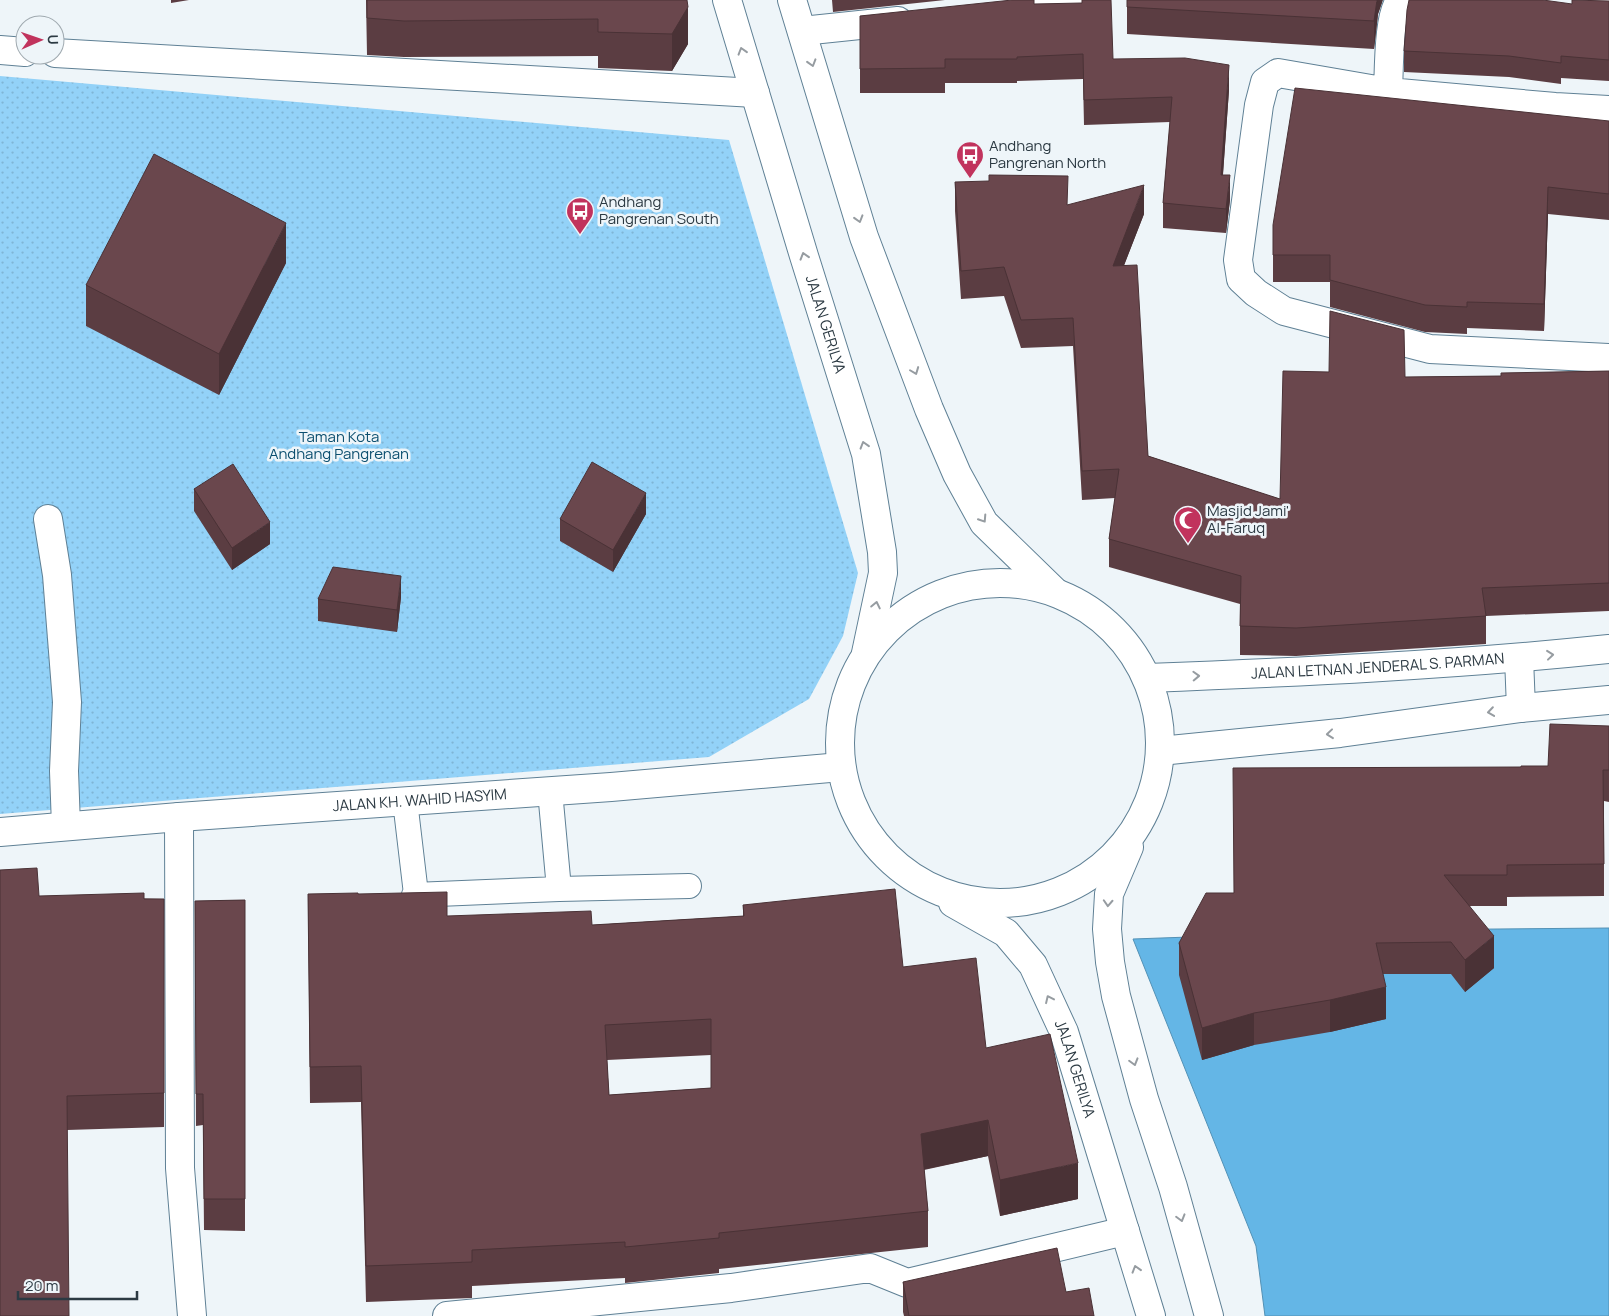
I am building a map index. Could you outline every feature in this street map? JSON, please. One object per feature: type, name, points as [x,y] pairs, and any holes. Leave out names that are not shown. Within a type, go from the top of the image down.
[{"type":"main road","name":"JALAN GERILYA","points":[[727,0],[866,454],[882,552],[883,572],[866,653]]},
{"type":"main road","points":[[792,0],[864,237],[929,409],[957,474],[984,523],[1054,591]]},
{"type":"main road","points":[[997,10],[1055,4],[1073,0]]},
{"type":"main road","points":[[1388,92],[1392,27],[1397,3],[1401,0]]},
{"type":"main road","points":[[1603,0],[1609,0]]},
{"type":"main road","points":[[802,30],[919,18]]},
{"type":"main road","points":[[0,50],[15,51]]},
{"type":"main road","points":[[65,54],[755,93]]},
{"type":"main road","points":[[1609,110],[1388,92],[1278,73],[1265,82],[1258,105],[1238,260],[1241,279],[1256,293],[1284,311],[1430,349],[1609,358]]},
{"type":"main road","points":[[48,519],[57,575],[67,702],[64,771],[66,826]]},
{"type":"main road","points":[[1138,825],[1105,864],[1063,892],[1013,904],[963,900],[916,881],[880,851],[854,812],[840,767],[840,727],[848,689],[866,653],[902,614],[950,589],[1002,581],[1054,591],[1093,611],[1124,641],[1147,678],[1158,714],[1160,752],[1153,790],[1109,894],[1107,929],[1110,962],[1116,996],[1134,1062],[1209,1316]]},
{"type":"main road","name":"JALAN LETNAN JENDERAL S. PARMAN","points":[[1147,678],[1298,672],[1519,658],[1609,648]]},
{"type":"main road","points":[[1519,658],[1521,708]]},
{"type":"main road","points":[[1160,752],[1340,733],[1521,708],[1609,700]]},
{"type":"main road","name":"JALAN KH. WAHID HASYIM","points":[[0,832],[179,817],[550,791],[840,767]]},
{"type":"main road","points":[[179,817],[180,1168],[192,1316]]},
{"type":"main road","name":"JALAN GERILYA","points":[[916,881],[1006,933],[1033,965],[1064,1032],[1151,1316]]},
{"type":"main road","points":[[447,1316],[731,1288],[870,1268],[907,1283],[1125,1231]]},
{"type":"lane","points":[[550,791],[559,889]]},
{"type":"lane","points":[[405,802],[407,895],[689,886]]},
{"type":"green space","name":"Taman Kota Andhang Pangrenan","points":[[0,76],[729,140],[858,573],[843,636],[809,699],[709,757],[0,814]]},
{"type":"shaded area","points":[[1609,928],[1609,1316],[1265,1316],[1256,1246],[1133,939],[1387,930]]},
{"type":"building","points":[[367,0],[687,0],[688,7],[672,34],[598,32],[598,19],[404,21],[367,18]]},
{"type":"building","points":[[1012,0],[1034,0],[1034,4],[1082,3],[1082,0],[1111,0],[1113,59],[1185,58],[1229,65],[1221,175],[1230,175],[1226,209],[1163,203],[1172,97],[1084,100],[1083,54],[1017,57],[1017,59],[945,59],[945,68],[860,69],[860,16]]},
{"type":"building","points":[[1127,0],[1377,0],[1374,21],[1127,7]]},
{"type":"building","points":[[1409,0],[1543,0],[1572,4],[1572,0],[1609,1],[1609,60],[1561,56],[1561,63],[1509,56],[1404,51]]},
{"type":"building","points":[[1295,88],[1609,121],[1609,194],[1548,187],[1544,304],[1467,302],[1467,307],[1425,305],[1330,280],[1330,255],[1273,255],[1273,225]]},
{"type":"building","points":[[154,154],[286,223],[219,354],[86,285]]},
{"type":"building","points":[[989,175],[1068,176],[1067,205],[1144,185],[1113,266],[1137,265],[1148,456],[1280,499],[1283,371],[1329,372],[1330,311],[1404,330],[1405,377],[1501,376],[1501,373],[1609,371],[1609,583],[1482,588],[1486,616],[1296,628],[1240,626],[1241,576],[1109,539],[1119,469],[1082,471],[1073,318],[1021,320],[1004,267],[961,271],[955,182],[989,181]]},
{"type":"building","points":[[592,462],[646,493],[613,550],[560,519]]},
{"type":"building","points":[[233,464],[270,522],[232,548],[194,489]]},
{"type":"building","points":[[333,567],[401,576],[397,610],[318,599]]},
{"type":"building","points":[[1550,724],[1609,726],[1609,770],[1603,770],[1604,864],[1507,865],[1507,875],[1444,875],[1494,936],[1465,960],[1451,942],[1376,943],[1386,987],[1330,1000],[1254,1013],[1202,1028],[1179,943],[1206,893],[1234,893],[1233,768],[1548,766]]},
{"type":"building","points":[[37,868],[39,896],[144,893],[144,899],[164,899],[164,1093],[67,1096],[69,1316],[0,1316],[0,870]]},
{"type":"building","points":[[895,889],[903,967],[976,958],[986,1048],[1050,1034],[1078,1163],[1000,1180],[988,1120],[921,1134],[928,1211],[719,1233],[719,1238],[625,1247],[625,1242],[472,1250],[472,1262],[366,1266],[361,1066],[310,1067],[308,894],[447,892],[447,916],[591,911],[592,925],[744,916],[743,905]],"holes":[[[711,1019],[711,1088],[609,1095],[605,1025]]]},
{"type":"building","points":[[245,900],[245,1199],[204,1199],[203,1094],[196,1094],[195,901]]},
{"type":"building","points":[[1057,1248],[1066,1292],[1089,1288],[1094,1316],[909,1316],[903,1282]]},
{"type":"place","name":"Andhang Pangrenan North","points":[[970,179]]},
{"type":"place","name":"Andhang Pangrenan South","points":[[580,235]]},
{"type":"place","name":"Masjid Jami' Al-Faruq","points":[[1188,544]]}]
